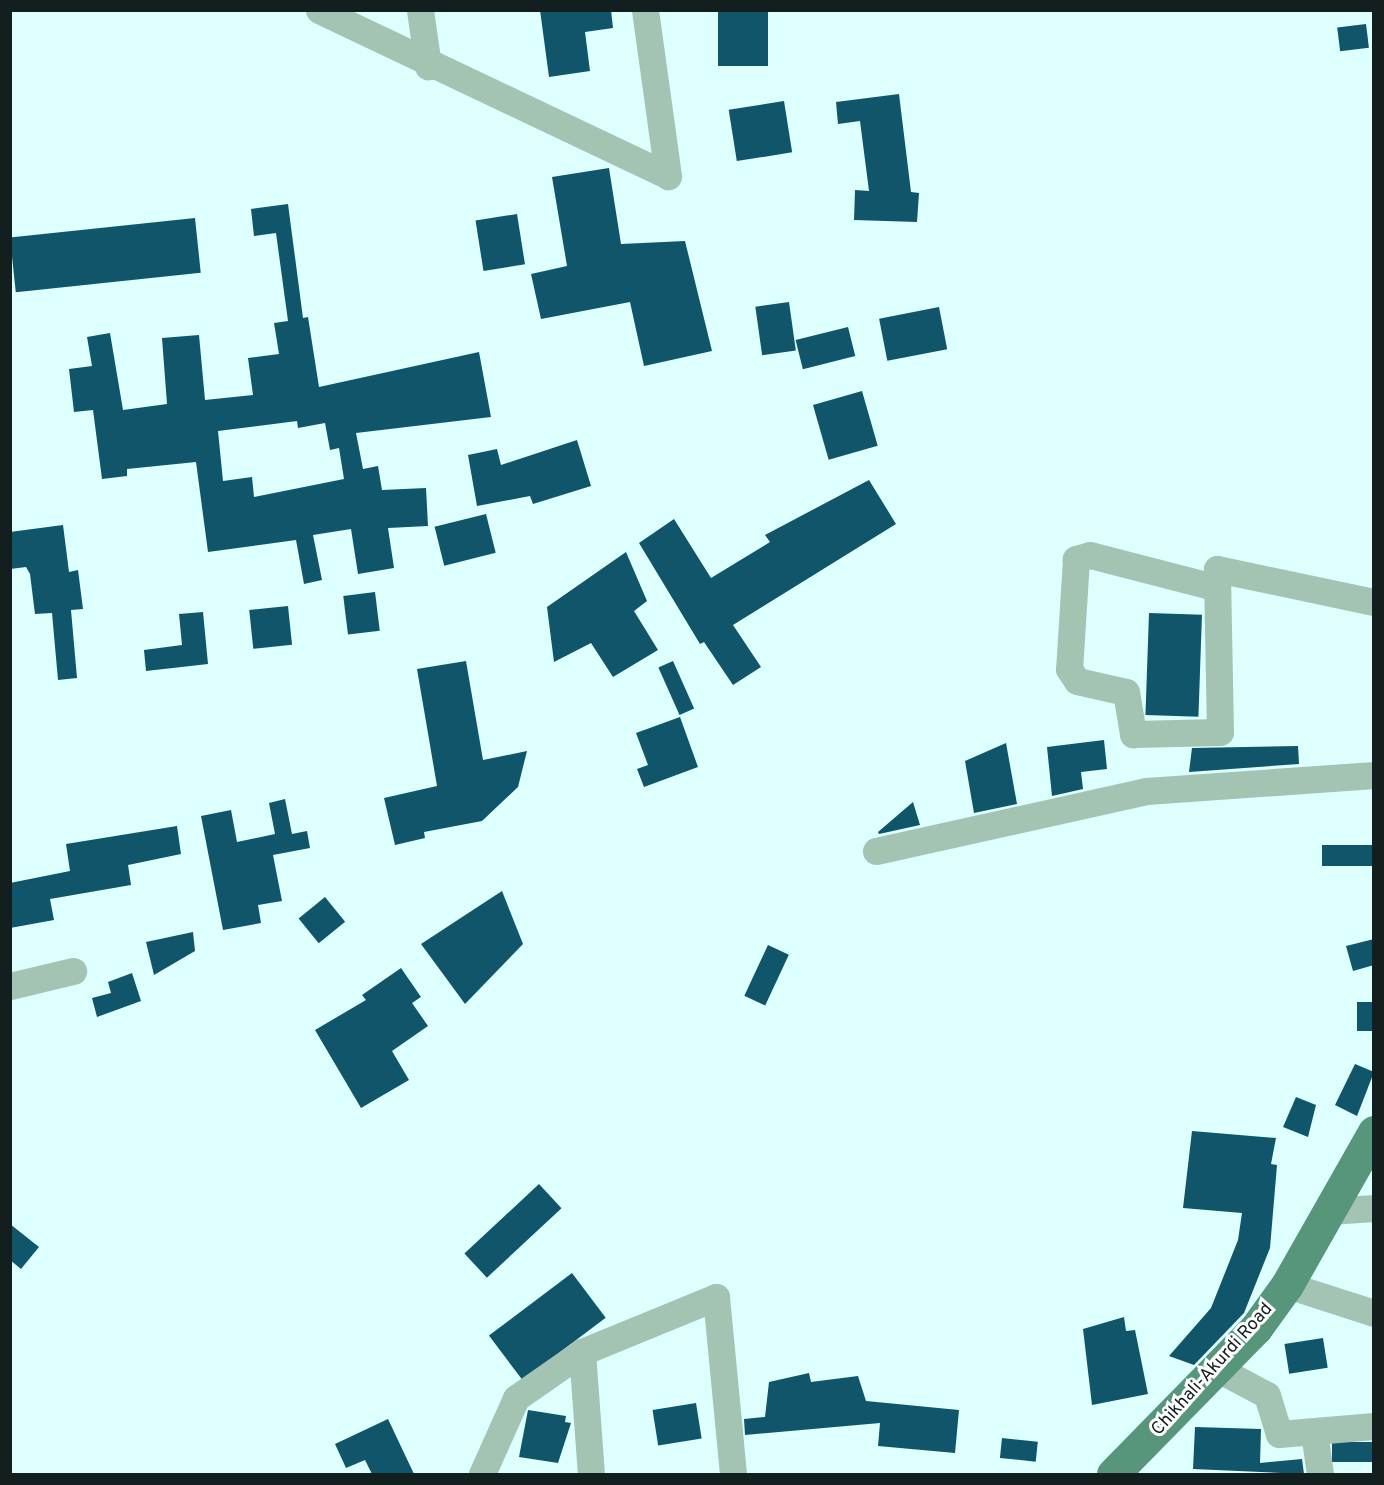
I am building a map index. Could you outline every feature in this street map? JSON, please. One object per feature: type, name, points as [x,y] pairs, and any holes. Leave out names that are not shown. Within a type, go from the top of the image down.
[{"type":"main road","name":"Chikhali-Akurdi Road","points":[[1113,1474],[1218,1370],[1287,1285],[1374,1132]]},
{"type":"street","points":[[319,10],[428,66],[668,176],[645,10]]},
{"type":"street","points":[[420,10],[428,66]]},
{"type":"street","points":[[1214,587],[1090,555],[1076,559],[1069,669],[1077,681],[1126,692],[1133,734],[1220,732],[1214,587],[1217,569],[1226,569],[1374,602]]},
{"type":"street","points":[[876,851],[1146,790],[1374,775]]},
{"type":"street","points":[[10,986],[73,971]]},
{"type":"street","points":[[1329,1211],[1374,1208]]},
{"type":"street","points":[[1287,1285],[1374,1313]]},
{"type":"street","points":[[482,1474],[516,1398],[582,1352],[716,1297],[733,1474]]},
{"type":"street","points":[[582,1352],[591,1474]]},
{"type":"street","points":[[1218,1370],[1267,1395],[1279,1434],[1374,1426]]},
{"type":"street","points":[[1314,1432],[1320,1474]]},
{"type":"building","points":[[540,10],[611,10],[613,28],[585,32],[590,71],[549,77]]},
{"type":"building","points":[[718,10],[768,10],[768,66],[718,66]]},
{"type":"building","points":[[1366,24],[1369,48],[1340,51],[1337,28]]},
{"type":"building","points":[[899,94],[911,192],[919,193],[917,222],[854,220],[855,190],[869,191],[860,121],[838,124],[836,102]]},
{"type":"building","points":[[784,101],[792,152],[737,161],[729,110]]},
{"type":"building","points":[[609,168],[621,244],[685,241],[712,351],[644,366],[630,302],[541,319],[531,274],[567,266],[552,177]]},
{"type":"building","points":[[288,204],[303,318],[308,317],[319,387],[479,352],[491,417],[356,433],[363,469],[378,466],[382,490],[426,488],[428,526],[388,528],[394,568],[358,574],[351,529],[313,535],[322,580],[304,584],[296,540],[208,552],[196,462],[127,469],[127,476],[102,479],[93,410],[74,412],[69,369],[92,366],[87,337],[110,333],[123,410],[167,404],[162,338],[199,335],[205,400],[253,395],[248,358],[279,354],[274,323],[288,321],[276,233],[254,236],[251,209]],"holes":[[[297,421],[298,428],[325,423],[330,450],[339,448],[344,479],[254,497],[252,477],[223,481],[218,431]]]},
{"type":"building","points":[[517,214],[525,264],[483,271],[476,221]]},
{"type":"building","points":[[195,218],[201,273],[16,292],[10,237]]},
{"type":"building","points":[[789,302],[796,351],[762,355],[755,307]]},
{"type":"building","points":[[939,307],[947,349],[887,361],[879,319]]},
{"type":"building","points":[[848,327],[855,356],[803,369],[796,340]]},
{"type":"building","points":[[862,391],[878,446],[829,460],[813,405]]},
{"type":"building","points":[[577,440],[591,486],[533,504],[530,496],[477,506],[468,455],[497,449],[501,465]]},
{"type":"building","points":[[869,480],[896,524],[733,625],[761,667],[733,685],[704,642],[700,644],[639,543],[674,519],[711,578],[770,542],[765,535]]},
{"type":"building","points":[[486,514],[496,553],[444,566],[435,527]]},
{"type":"building","points":[[63,525],[69,572],[78,570],[83,609],[71,610],[77,678],[58,680],[52,613],[35,614],[30,574],[26,567],[10,569],[10,532]]},
{"type":"building","points":[[626,552],[647,601],[634,611],[658,650],[613,677],[591,643],[554,662],[547,607]]},
{"type":"building","points":[[375,592],[380,631],[348,635],[343,596]]},
{"type":"building","points":[[288,606],[292,645],[253,649],[249,610]]},
{"type":"building","points":[[203,612],[208,664],[146,671],[144,650],[182,645],[179,614]]},
{"type":"building","points":[[1149,613],[1202,615],[1198,717],[1145,715]]},
{"type":"building","points":[[466,661],[483,760],[527,751],[518,787],[482,821],[424,832],[425,838],[395,845],[384,798],[437,786],[417,669]]},
{"type":"building","points":[[673,661],[694,709],[680,715],[658,668]]},
{"type":"building","points":[[680,717],[698,767],[644,787],[637,769],[648,765],[636,733]]},
{"type":"building","points":[[1104,740],[1107,769],[1081,772],[1083,789],[1052,796],[1047,747]]},
{"type":"building","points":[[1006,743],[1017,804],[974,813],[965,761]]},
{"type":"building","points":[[1298,746],[1299,764],[1189,772],[1192,748]]},
{"type":"building","points":[[285,799],[292,834],[307,831],[310,848],[273,855],[282,901],[258,905],[261,923],[223,930],[201,816],[231,810],[237,842],[275,834],[269,803]]},
{"type":"building","points":[[913,802],[920,825],[879,834],[878,832]]},
{"type":"building","points":[[177,826],[181,854],[128,865],[131,885],[50,899],[54,920],[10,928],[10,883],[70,871],[66,844]]},
{"type":"building","points":[[1322,845],[1374,845],[1374,866],[1322,866]]},
{"type":"building","points":[[502,891],[523,944],[465,1004],[421,944]]},
{"type":"building","points":[[325,897],[345,922],[319,943],[299,918]]},
{"type":"building","points":[[193,932],[195,951],[154,975],[146,942]]},
{"type":"building","points":[[1374,939],[1374,965],[1353,971],[1346,946]]},
{"type":"building","points":[[768,945],[789,955],[765,1005],[744,996]]},
{"type":"building","points":[[401,968],[421,997],[412,1003],[428,1026],[392,1051],[409,1080],[361,1108],[315,1030],[366,1000],[362,995]]},
{"type":"building","points":[[132,973],[141,1001],[97,1017],[92,998],[111,993],[108,982]]},
{"type":"building","points":[[1357,1002],[1374,1002],[1374,1031],[1357,1031]]},
{"type":"building","points":[[1355,1064],[1374,1072],[1357,1116],[1335,1105]]},
{"type":"building","points":[[1296,1097],[1316,1105],[1308,1137],[1283,1127]]},
{"type":"building","points":[[1192,1131],[1276,1138],[1271,1164],[1277,1165],[1270,1248],[1244,1313],[1194,1365],[1169,1356],[1211,1308],[1238,1240],[1242,1213],[1183,1208]]},
{"type":"building","points":[[539,1184],[562,1208],[487,1278],[464,1254]]},
{"type":"building","points":[[10,1224],[39,1247],[21,1269],[10,1260]]},
{"type":"building","points":[[572,1273],[606,1318],[523,1380],[489,1336]]},
{"type":"building","points":[[1124,1317],[1126,1331],[1135,1330],[1148,1394],[1092,1405],[1083,1329]]},
{"type":"building","points":[[1323,1338],[1328,1368],[1289,1374],[1284,1344]]},
{"type":"building","points":[[809,1373],[811,1382],[858,1376],[866,1401],[959,1410],[955,1453],[878,1446],[880,1423],[745,1435],[744,1419],[765,1417],[769,1382]]},
{"type":"building","points":[[696,1403],[702,1439],[658,1445],[653,1410]]},
{"type":"building","points":[[528,1410],[566,1416],[565,1422],[571,1423],[558,1463],[519,1457]]},
{"type":"building","points":[[388,1419],[414,1474],[372,1474],[365,1460],[346,1468],[335,1444]]},
{"type":"building","points":[[1195,1427],[1261,1429],[1260,1463],[1302,1459],[1304,1474],[1193,1469]]},
{"type":"building","points":[[1002,1438],[1038,1442],[1036,1462],[1000,1458]]},
{"type":"building","points":[[1332,1442],[1374,1442],[1374,1462],[1332,1462]]}]
